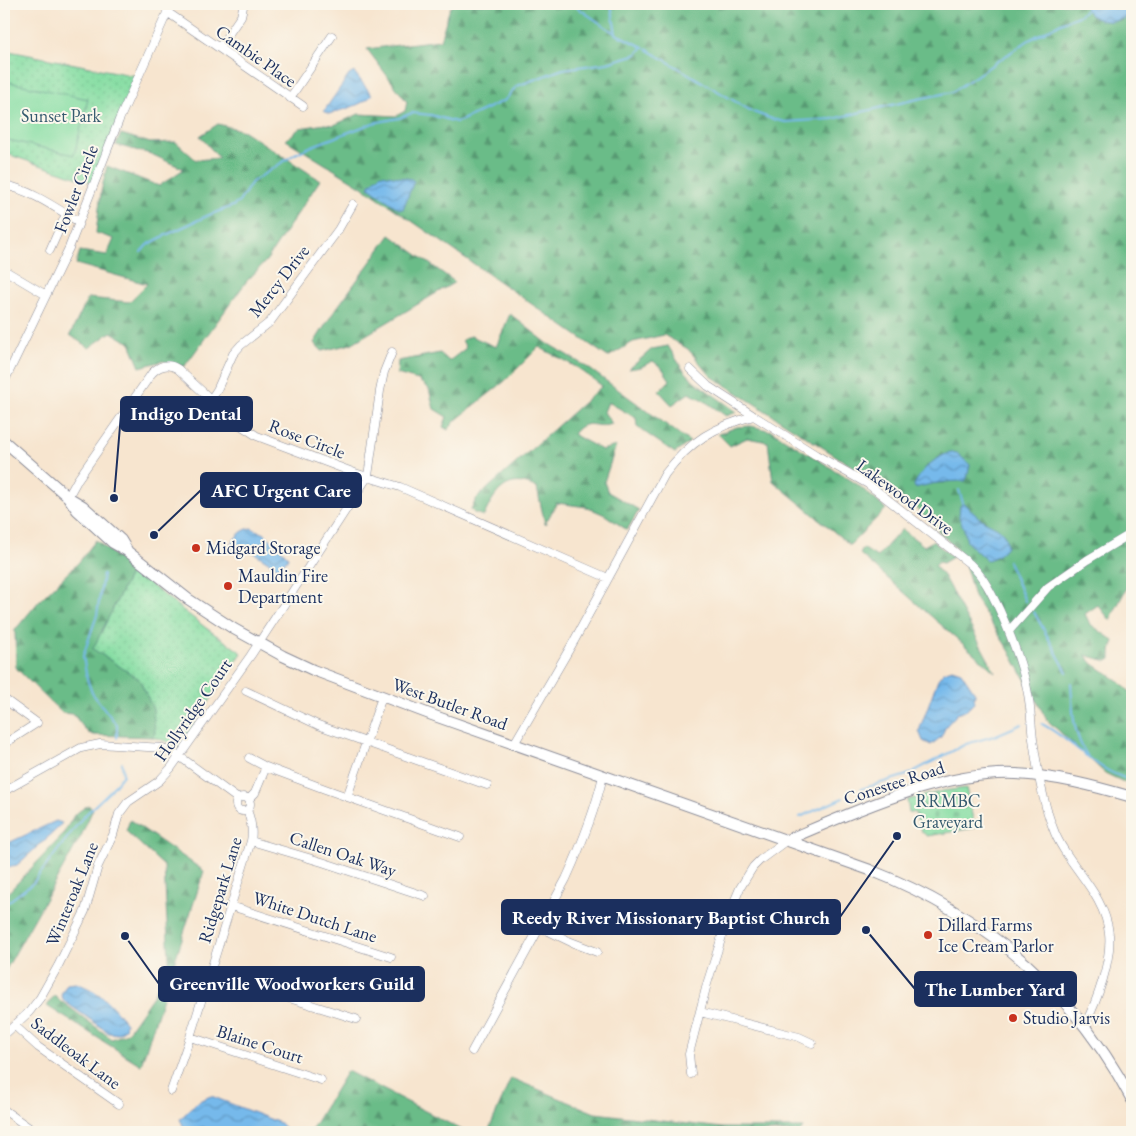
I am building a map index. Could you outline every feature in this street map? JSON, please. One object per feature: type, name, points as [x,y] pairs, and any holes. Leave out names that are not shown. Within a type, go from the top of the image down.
[{"type":"main road","name":"West Butler Road","points":[[4,441],[68,497],[77,510],[113,543],[127,551],[188,600],[234,629],[313,670],[382,697],[787,840],[894,880],[929,896],[959,913],[1003,944],[1052,988],[1084,1024],[1132,1100]]},
{"type":"main road","name":"Conestee Road","points":[[787,840],[860,810],[941,782],[994,775],[1016,774],[1063,779],[1132,797]]},
{"type":"street","name":"Fowler Circle","points":[[4,382],[80,222],[119,120],[170,4]]},
{"type":"street","points":[[219,48],[242,16],[243,7]]},
{"type":"street","name":"Cambie Place","points":[[167,12],[303,106]]},
{"type":"street","points":[[290,98],[332,36]]},
{"type":"street","points":[[4,185],[31,194],[80,222]]},
{"type":"street","name":"Mercy Drive","points":[[211,399],[233,354],[241,345],[270,322],[338,230],[354,204]]},
{"type":"street","points":[[50,250],[66,214]]},
{"type":"street","points":[[4,270],[46,295]]},
{"type":"street","points":[[368,476],[380,392],[384,372],[392,352]]},
{"type":"street","name":"Rose Circle","points":[[68,497],[78,479],[155,370],[166,365],[176,367],[242,428],[257,436],[400,487],[608,578]]},
{"type":"street","name":"Lakewood Drive","points":[[690,369],[708,386],[754,416],[816,455],[868,484],[979,572],[1009,630],[1022,667],[1040,777],[1046,806],[1056,838],[1098,900],[1108,928],[1110,944],[1103,977],[1092,1010],[1084,1024]]},
{"type":"street","points":[[514,744],[574,641],[658,486],[673,463],[710,432],[724,425],[754,416]]},
{"type":"street","name":"Hollyridge Court","points":[[113,835],[116,821],[123,807],[134,796],[159,781],[180,756],[259,643],[368,476]]},
{"type":"street","points":[[1009,630],[1048,587],[1087,560],[1132,533]]},
{"type":"street","points":[[246,691],[318,725],[487,785]]},
{"type":"street","points":[[347,797],[382,697]]},
{"type":"street","points":[[4,699],[37,723],[4,744]]},
{"type":"street","points":[[4,791],[80,748],[100,744],[163,748],[180,756],[238,799]]},
{"type":"street","points":[[249,758],[266,767],[460,837]]},
{"type":"street","points":[[249,799],[255,793],[266,767]]},
{"type":"street","points":[[472,1051],[566,879],[577,855],[603,776]]},
{"type":"street","points":[[238,799],[243,797],[249,799]]},
{"type":"street","points":[[238,799],[236,805],[238,809],[243,811],[247,810],[250,806],[249,799]]},
{"type":"street","name":"Ridgepark Lane","points":[[172,1092],[251,841],[252,833],[247,810]]},
{"type":"street","name":"Winteroak Lane","points":[[4,1035],[16,1026],[40,998],[58,966],[85,911],[98,866],[113,835]]},
{"type":"street","points":[[691,1074],[689,1054],[700,1012],[723,932],[740,888],[756,864],[787,840]]},
{"type":"street","name":"Callen Oak Way","points":[[251,841],[425,896]]},
{"type":"street","name":"White Dutch Lane","points":[[231,906],[391,957]]},
{"type":"street","points":[[540,927],[597,952]]},
{"type":"street","points":[[210,973],[356,1019]]},
{"type":"street","points":[[700,1012],[792,1035],[812,1043]]},
{"type":"street","name":"Saddleoak Lane","points":[[16,1026],[38,1047],[119,1104]]},
{"type":"street","name":"Blaine Court","points":[[190,1037],[321,1080]]},
{"type":"street","points":[[4,1110],[35,1132]]},
{"type":"green space","points":[[455,4],[758,4],[759,7],[771,12],[776,4],[1132,4],[1132,588],[1126,589],[1110,620],[1098,605],[1085,614],[1090,624],[1114,641],[1111,659],[1107,661],[1085,655],[1093,664],[1120,682],[1132,694],[1132,786],[1105,773],[1047,720],[1009,650],[974,597],[963,556],[914,506],[711,376],[688,349],[664,335],[633,342],[608,357],[370,192],[286,140],[300,128],[325,124],[334,125],[359,114],[396,116],[405,111],[407,102],[367,49],[440,40],[450,8]]},
{"type":"green space","name":"Sunset Park","points":[[4,50],[136,76],[93,183],[4,153]]},
{"type":"green space","points":[[4,81],[88,99],[74,155],[4,139]]},
{"type":"green space","points":[[218,124],[244,131],[320,180],[266,261],[246,282],[184,367],[163,361],[140,367],[130,343],[111,332],[89,348],[70,335],[88,298],[129,302],[147,284],[76,264],[80,251],[107,255],[114,239],[96,233],[101,192],[107,166],[159,186],[184,169],[151,154],[116,145],[121,134],[150,143],[176,142],[196,160],[219,158],[200,136]]},
{"type":"green space","points":[[390,235],[455,282],[351,344],[322,351],[314,343],[331,316]]},
{"type":"green space","points":[[510,314],[547,343],[587,367],[690,442],[675,453],[637,427],[636,418],[608,402],[604,412],[612,424],[583,426],[573,434],[602,450],[616,446],[604,482],[608,492],[639,510],[627,530],[605,515],[587,507],[557,503],[545,524],[537,488],[527,484],[510,484],[504,487],[493,499],[484,516],[474,513],[471,509],[477,498],[602,386],[578,368],[539,347],[505,381],[456,420],[448,430],[443,427],[447,417],[434,409],[429,389],[418,380],[397,374],[398,361],[440,353],[449,361],[466,348],[462,340],[471,336],[496,347]]},
{"type":"green space","points":[[668,346],[682,368],[694,381],[737,412],[726,416],[689,393],[672,405],[659,391],[670,380],[662,368],[653,361],[641,367],[629,369],[652,349]]},
{"type":"green space","points":[[751,426],[772,431],[857,484],[886,509],[850,545],[773,481],[768,442],[747,438],[730,446],[718,434],[737,427]]},
{"type":"green space","points":[[902,529],[924,546],[933,541],[953,557],[943,563],[938,562],[935,566],[944,577],[995,672],[860,554],[863,548],[877,557]]},
{"type":"green space","points":[[96,540],[132,570],[93,649],[139,679],[153,709],[155,733],[152,737],[94,735],[88,733],[73,714],[62,713],[16,668],[15,630],[40,600],[79,562]]},
{"type":"green space","points":[[132,570],[206,628],[242,653],[178,748],[166,741],[152,737],[155,733],[92,649]]},
{"type":"green space","name":"RRMBC Graveyard","points":[[966,788],[975,828],[927,836],[921,831],[915,813],[909,812],[907,800],[943,791]]},
{"type":"green space","points":[[88,805],[93,809],[81,836],[4,973],[4,897],[62,836],[74,815]]},
{"type":"green space","points":[[130,820],[204,871],[141,1065],[47,1006],[54,996],[112,1039],[127,1033],[153,996],[169,960],[164,866],[126,831]]},
{"type":"green space","points":[[347,1071],[466,1132],[310,1132]]},
{"type":"green space","points":[[511,1078],[595,1113],[722,1128],[803,1128],[800,1132],[488,1132]]},
{"type":"water","points":[[1083,4],[1132,4],[1132,16],[1104,21],[1092,16]]},
{"type":"water","points":[[354,72],[372,95],[352,107],[329,114],[324,111],[349,75]]},
{"type":"water","points":[[381,174],[414,181],[403,209],[399,209],[369,187]]},
{"type":"water","points":[[950,452],[957,453],[970,465],[965,481],[952,481],[915,488],[914,485],[925,469],[933,461]]},
{"type":"water","points":[[963,503],[979,517],[1002,531],[1007,546],[998,555],[986,560],[967,542],[959,517],[960,506]]},
{"type":"water","points":[[251,528],[265,534],[287,555],[288,558],[281,567],[278,568],[251,551],[234,551],[231,548],[231,544],[240,534]]},
{"type":"water","points":[[952,669],[961,672],[975,693],[974,703],[967,710],[957,714],[946,726],[941,737],[931,745],[923,741],[919,731],[938,679],[944,672]]},
{"type":"water","points":[[56,821],[62,823],[56,830],[17,865],[4,868],[4,845]]},
{"type":"water","points":[[76,983],[99,994],[126,1023],[125,1029],[118,1034],[109,1033],[64,1001],[61,994],[67,984]]},
{"type":"water","points":[[211,1096],[280,1123],[288,1132],[213,1132],[203,1127],[186,1132],[180,1119],[199,1101]]},
{"type":"waterway","points":[[572,4],[616,34],[643,47],[753,112],[785,122],[832,119],[952,92],[1029,40],[1078,16],[1086,10]]},
{"type":"waterway","points":[[611,4],[616,34]]},
{"type":"waterway","points":[[141,252],[147,245],[166,235],[233,206],[239,202],[252,182],[295,154],[312,146],[373,123],[399,118],[412,113],[431,115],[456,122],[460,121],[505,100],[517,86],[563,69],[607,63],[637,54],[643,47]]},
{"type":"waterway","points":[[959,490],[963,503]]},
{"type":"waterway","points":[[1008,561],[1025,601]]},
{"type":"waterway","points":[[103,574],[97,615],[83,656],[87,679],[92,693],[117,725],[117,738]]},
{"type":"waterway","points":[[1034,612],[1067,672]]},
{"type":"waterway","points":[[1071,683],[1076,731],[1088,757]]},
{"type":"waterway","points":[[861,789],[907,775],[966,744],[994,736],[1022,724]]},
{"type":"waterway","points":[[1042,724],[1107,770],[1132,780]]},
{"type":"waterway","points":[[4,905],[33,883],[83,817],[110,791],[123,775],[122,763]]},
{"type":"waterway","points":[[800,817],[843,798]]},
{"type":"place","name":"Indigo Dental","points":[[114,498]]},
{"type":"place","name":"AFC Urgent Care","points":[[154,535]]},
{"type":"place","name":"Midgard Storage","points":[[196,548]]},
{"type":"place","name":"Mauldin Fire Department","points":[[228,586]]},
{"type":"place","name":"Reedy River Missionary Baptist Church","points":[[897,836]]},
{"type":"place","name":"The Lumber Yard","points":[[866,930]]},
{"type":"place","name":"Dillard Farms Ice Cream Parlor","points":[[928,935]]},
{"type":"place","name":"Greenville Woodworkers Guild","points":[[125,936]]},
{"type":"place","name":"Studio Jarvis","points":[[1013,1018]]}]
